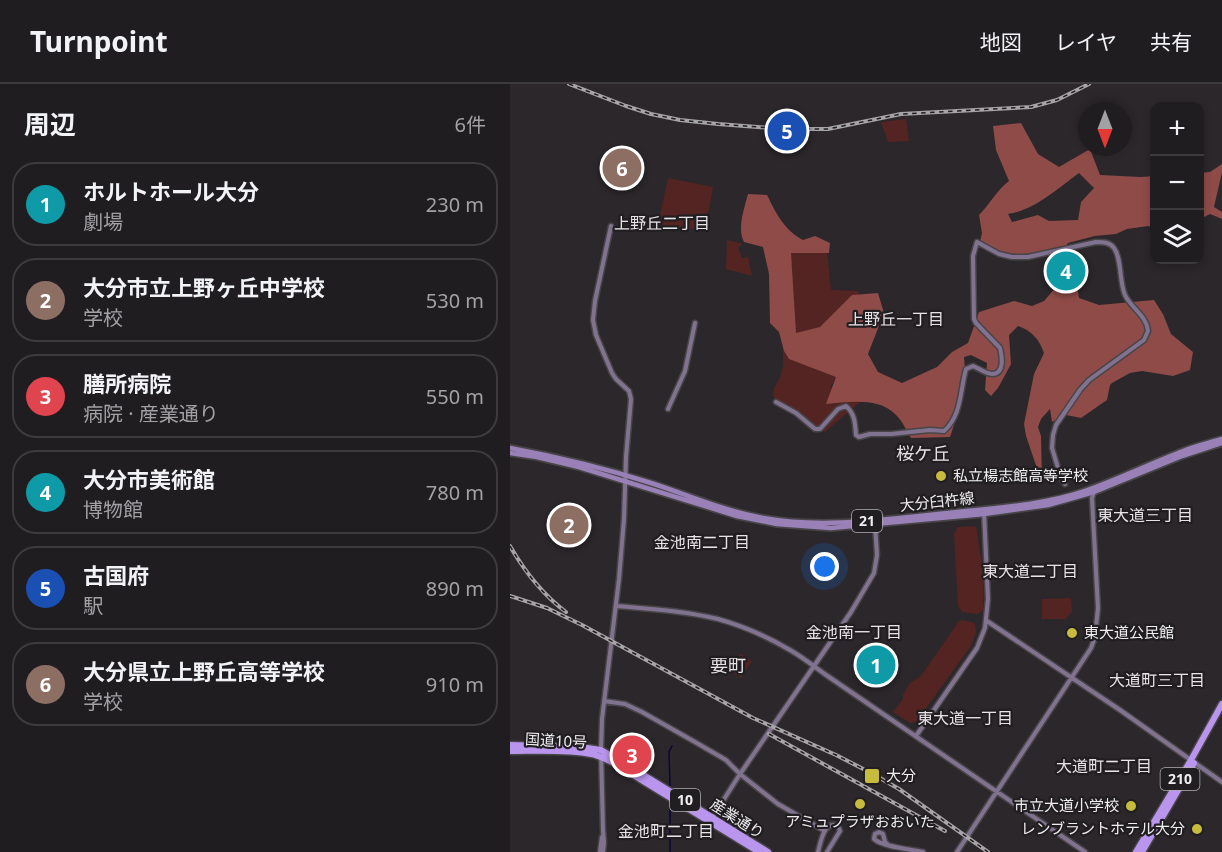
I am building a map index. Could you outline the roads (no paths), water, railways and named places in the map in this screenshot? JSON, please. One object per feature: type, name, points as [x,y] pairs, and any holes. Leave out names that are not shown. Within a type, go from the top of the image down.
[{"type":"highway","name":"210","points":[[1136,852],[1193,761],[1222,704]]},
{"type":"highway","name":"210","points":[[1142,852],[1222,712]]},
{"type":"highway","name":"国道10号","points":[[510,745],[580,747],[601,753]]},
{"type":"highway","name":"国道10号","points":[[510,750],[601,753]]},
{"type":"highway","name":"産業通り","points":[[601,753],[634,769],[759,852]]},
{"type":"highway","name":"産業通り","points":[[711,820],[768,852]]},
{"type":"main road","name":"大分臼杵線","points":[[510,448],[560,457],[730,515],[766,522],[822,528],[1048,505],[1094,492],[1222,441]]},
{"type":"main road","name":"大分臼杵線","points":[[984,512],[1082,492],[1184,450],[1222,441]]},
{"type":"main road","name":"大分臼杵線","points":[[510,453],[626,478]]},
{"type":"street","points":[[601,852],[604,842],[601,753],[604,701],[617,606],[630,395],[612,373],[596,334],[593,320],[611,226]]},
{"type":"street","points":[[776,402],[796,413],[816,429],[820,429],[838,409],[846,406],[852,411],[856,435],[859,437],[870,434],[926,430],[944,431],[956,413],[967,368],[973,366],[991,374],[999,372],[1001,367],[1000,348],[974,319],[973,256],[977,242],[999,254],[1012,257],[1028,257],[1096,242],[1106,242],[1114,249],[1124,293],[1130,304],[1146,321],[1148,331],[1144,340],[1089,380],[1056,425],[1052,448],[1065,484]]},
{"type":"street","points":[[668,409],[685,371],[695,323]]},
{"type":"street","points":[[957,852],[1091,648],[1098,617],[1092,498],[1094,492]]},
{"type":"street","points":[[916,736],[977,648],[987,621],[984,512]]},
{"type":"street","points":[[711,820],[813,665],[851,612],[874,573],[877,555],[875,523]]},
{"type":"street","points":[[617,606],[665,610],[718,619],[762,635],[813,665],[1085,852]]},
{"type":"street","points":[[987,621],[1222,782]]},
{"type":"street","points":[[604,701],[625,704],[642,712],[726,760],[775,802],[825,831]]},
{"type":"street","points":[[818,852],[825,831],[829,826],[837,824],[840,827],[839,832],[827,852]]},
{"type":"street","points":[[888,845],[923,852]]},
{"type":"waterway","points":[[670,786],[669,752],[672,746]]},
{"type":"waterway","points":[[670,803],[670,852]]},
{"type":"railway","points":[[569,84],[651,114],[680,120],[786,129],[828,129],[901,114],[1031,107],[1057,100],[1089,84]]},
{"type":"railway","points":[[510,546],[535,582],[566,612]]},
{"type":"railway","points":[[510,596],[547,608],[582,625],[753,718],[873,774],[899,789],[988,852]]},
{"type":"railway","points":[[769,734],[945,831]]},
{"type":"place","name":"古国府","points":[[787,131]]},
{"type":"place","name":"大分県立上野丘高等学校","points":[[622,168]]},
{"type":"place","name":"大分市美術館","points":[[1066,271]]},
{"type":"place","name":"私立楊志館高等学校","points":[[941,476]]},
{"type":"place","name":"大分市立上野ヶ丘中学校","points":[[569,525]]},
{"type":"place","name":"東大道公民館","points":[[1072,633]]},
{"type":"place","name":"ホルトホール大分","points":[[876,665]]},
{"type":"place","name":"膳所病院","points":[[632,755]]},
{"type":"place","name":"大分","points":[[872,776]]},
{"type":"place","name":"アミュプラザおおいた","points":[[860,804]]},
{"type":"place","name":"市立大道小学校","points":[[1131,806]]},
{"type":"place","name":"レンブラントホテル大分","points":[[1197,829]]},
{"type":"district","name":"上野丘二丁目","points":[[662,223]]},
{"type":"district","name":"上野丘一丁目","points":[[896,319]]},
{"type":"district","name":"桜ケ丘","points":[[923,454]]},
{"type":"district","name":"東大道三丁目","points":[[1145,515]]},
{"type":"district","name":"金池南二丁目","points":[[702,542]]},
{"type":"district","name":"東大道二丁目","points":[[1030,571]]},
{"type":"district","name":"金池南一丁目","points":[[854,632]]},
{"type":"district","name":"要町","points":[[728,666]]},
{"type":"district","name":"大道町三丁目","points":[[1157,680]]},
{"type":"district","name":"東大道一丁目","points":[[965,718]]},
{"type":"district","name":"大道町二丁目","points":[[1104,766]]},
{"type":"district","name":"金池町二丁目","points":[[666,831]]}]
